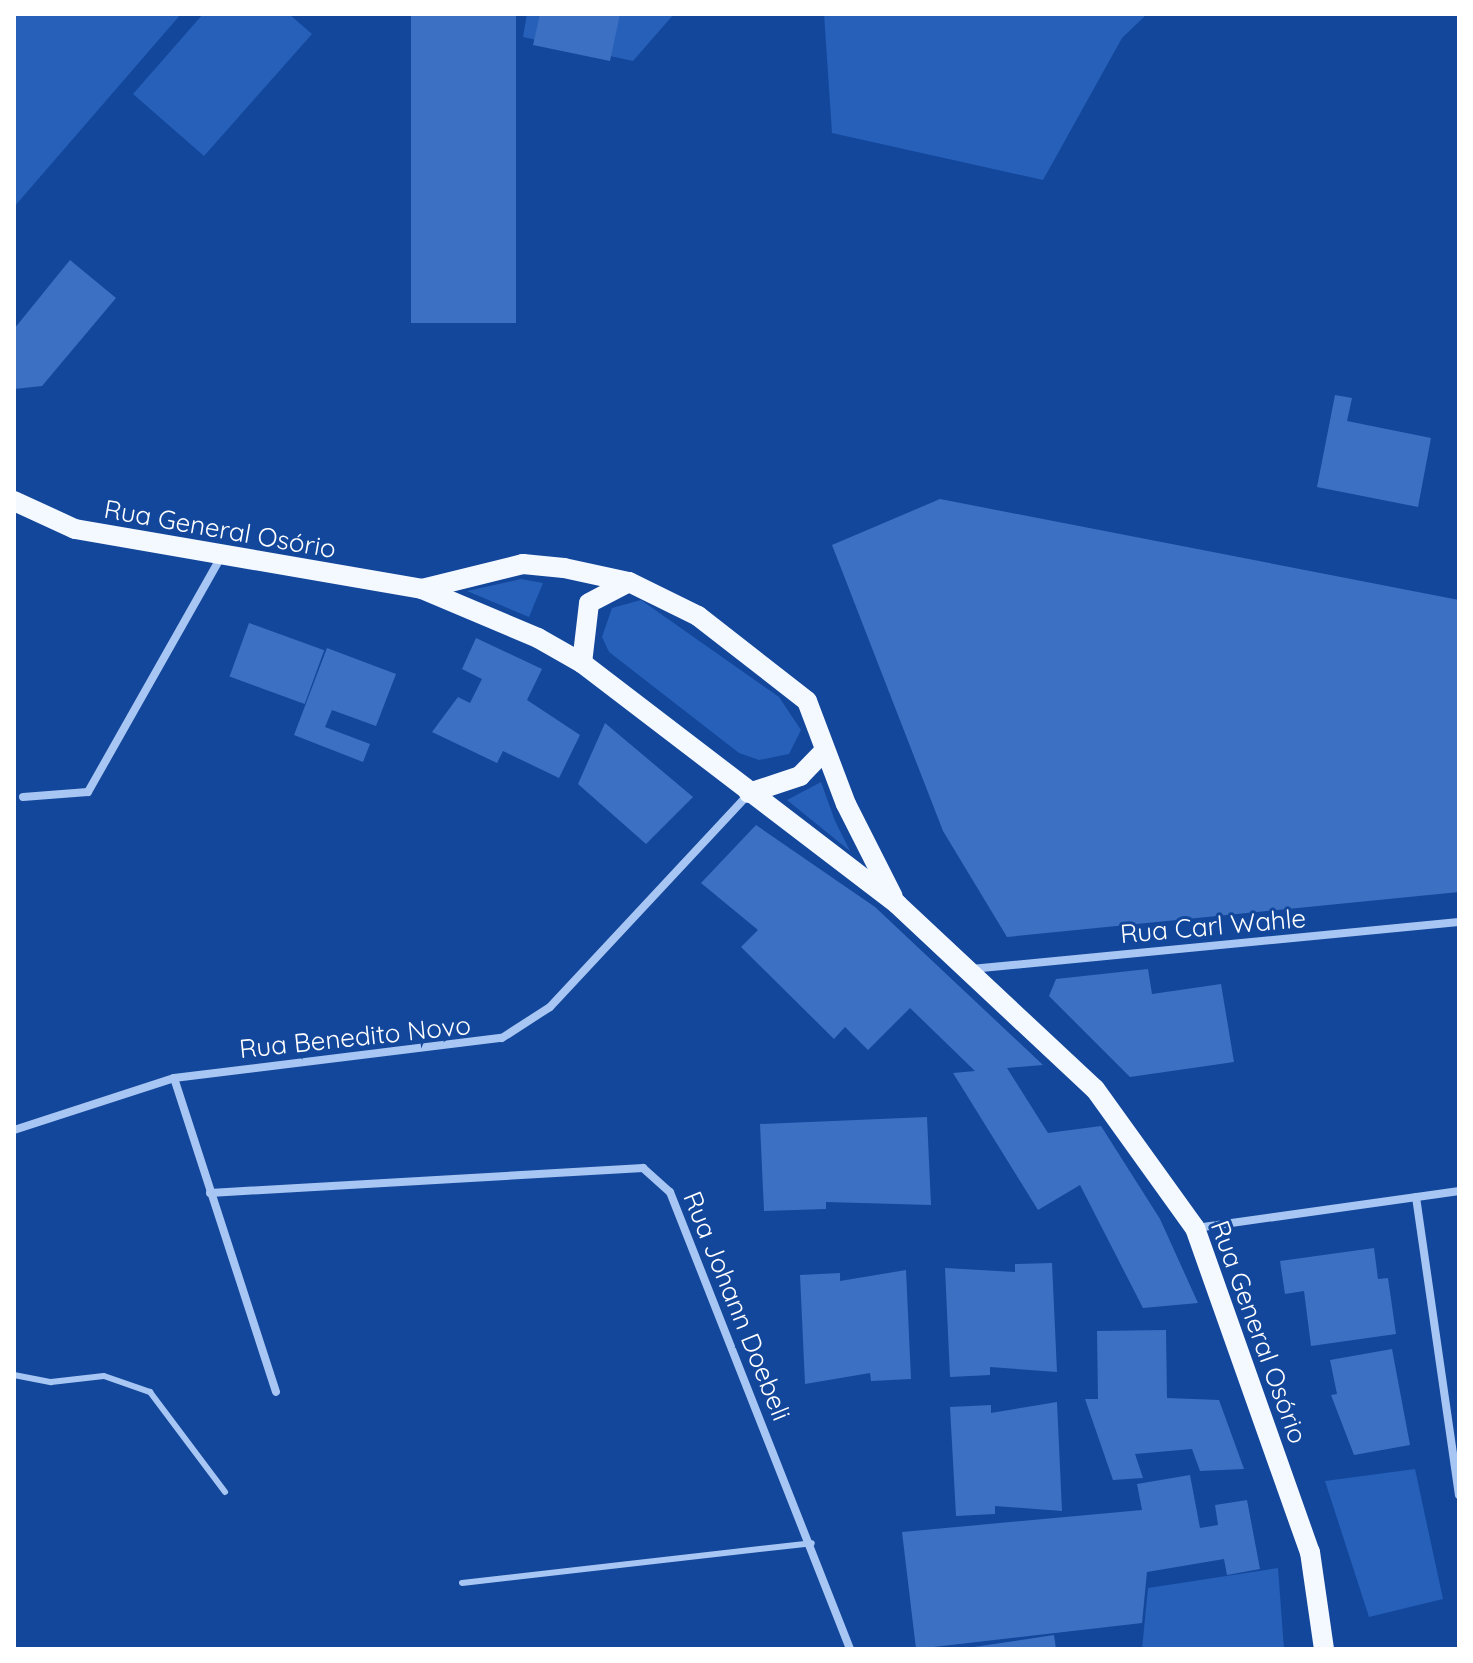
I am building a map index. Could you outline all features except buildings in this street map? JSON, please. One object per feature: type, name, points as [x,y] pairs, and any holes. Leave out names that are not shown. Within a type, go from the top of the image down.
[{"type":"main road","name":"Rua General Osório","points":[[14,501],[75,529],[221,557],[422,589],[582,663],[897,904],[971,969],[1095,1089],[1195,1228],[1310,1552],[1324,1649]]},
{"type":"main road","name":"Rua General Osório","points":[[422,589],[523,564],[629,582],[667,597],[759,659],[807,701],[824,751],[897,904]]},
{"type":"main road","points":[[582,663],[589,603],[629,582]]},
{"type":"main road","points":[[749,793],[800,776],[824,751]]},
{"type":"street","points":[[23,797],[88,792],[221,557]]},
{"type":"street","name":"Rua Benedito Novo","points":[[14,1130],[174,1078],[502,1038],[550,1007],[749,793]]},
{"type":"street","name":"Rua Carl Wahle","points":[[971,969],[1459,922]]},
{"type":"street","points":[[174,1078],[276,1392]]},
{"type":"street","name":"Rua Johann Doebeli","points":[[210,1193],[643,1168],[670,1192],[812,1543],[850,1649]]},
{"type":"street","points":[[1195,1228],[1459,1191]]},
{"type":"street","points":[[1416,1197],[1459,1495]]},
{"type":"lane","points":[[14,1375],[51,1382],[104,1376],[150,1392],[225,1492]]},
{"type":"lane","points":[[462,1583],[812,1543]]},
{"type":"shaded area","points":[[14,14],[181,14],[14,207]]},
{"type":"shaded area","points":[[203,14],[289,14],[312,34],[204,156],[133,94]]},
{"type":"shaded area","points":[[527,14],[674,14],[633,61],[523,37]]},
{"type":"shaded area","points":[[824,14],[1147,14],[1122,38],[1043,180],[832,133]]},
{"type":"shaded area","points":[[521,579],[543,583],[529,617],[467,591]]},
{"type":"shaded area","points":[[641,600],[779,697],[801,730],[789,754],[759,760],[739,753],[609,652],[602,637],[612,608]]},
{"type":"shaded area","points":[[821,782],[835,821],[850,851],[787,800]]},
{"type":"shaded area","points":[[1415,1469],[1443,1599],[1369,1617],[1325,1481]]},
{"type":"shaded area","points":[[1278,1568],[1284,1649],[1142,1649],[1148,1588]]}]
